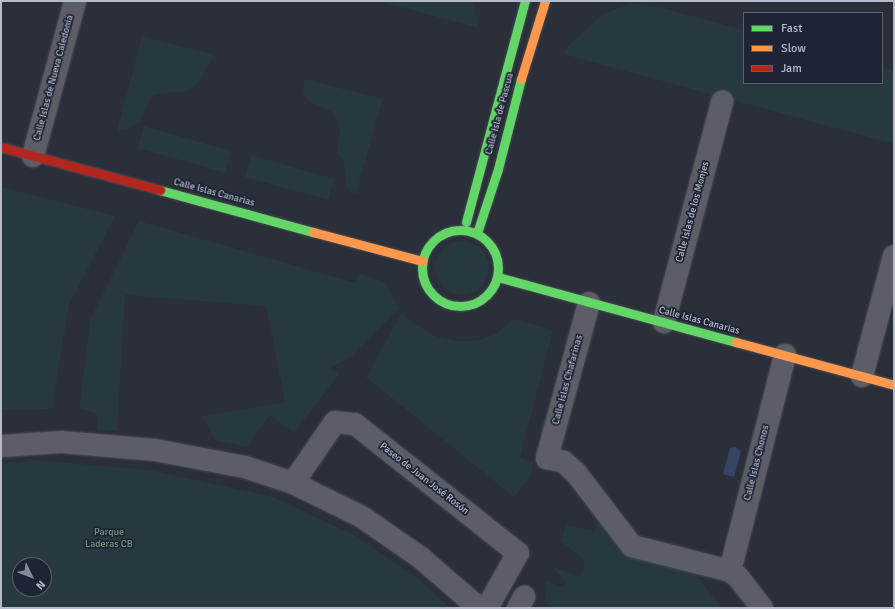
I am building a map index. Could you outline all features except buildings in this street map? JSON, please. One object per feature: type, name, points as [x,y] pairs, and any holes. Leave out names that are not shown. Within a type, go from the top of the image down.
[{"type":"street","name":"Calle Islas de Nueva Caledonia","points":[[33,156],[76,1]]},
{"type":"street","name":"Calle Isla de Pascua","points":[[464,230],[525,1]]},
{"type":"street","name":"Calle Isla de Pascua","points":[[477,233],[498,169],[523,70],[545,1]]},
{"type":"street","name":"Calle Islas de los Monjes","points":[[664,322],[722,102]]},
{"type":"street","name":"Calle Islas Canarias","points":[[1,147],[422,261]]},
{"type":"street","points":[[464,230],[477,233],[486,239],[495,251],[499,267],[498,277],[492,290],[483,300],[471,306],[459,307],[447,304],[439,300],[428,289],[422,275],[422,261],[429,247],[436,238],[451,231],[464,230]]},
{"type":"street","points":[[862,376],[894,256]]},
{"type":"street","name":"Calle Islas Canarias","points":[[498,277],[894,385]]},
{"type":"street","name":"Calle Islas Chafarinas","points":[[589,303],[547,458],[564,462],[576,473],[632,546],[730,571]]},
{"type":"street","name":"Calle Islas Chonos","points":[[730,571],[784,355]]},
{"type":"street","name":"Paseo de Juan José Rosón","points":[[293,483],[334,422],[355,424],[518,553],[487,608]]},
{"type":"street","points":[[1,446],[62,442],[155,450],[245,467],[293,483],[362,517],[421,558],[479,608]]},
{"type":"street","points":[[730,571],[738,577],[762,608]]},
{"type":"green space","points":[[378,1],[473,1],[479,28]]},
{"type":"green space","points":[[630,4],[654,6],[743,30],[743,84],[883,84],[883,67],[894,71],[894,144],[563,54],[568,46],[603,14]]},
{"type":"green space","points":[[142,36],[214,55],[203,76],[196,85],[185,92],[161,93],[152,96],[146,106],[142,120],[128,129],[117,131]]},
{"type":"green space","points":[[304,79],[383,99],[356,194],[350,192],[346,183],[343,160],[337,152],[340,130],[338,121],[330,111],[310,102],[303,93]]},
{"type":"green space","points":[[144,126],[231,151],[225,173],[138,148]]},
{"type":"green space","points":[[251,155],[334,179],[328,200],[245,177]]},
{"type":"green space","points":[[1,187],[115,216],[69,305],[52,409],[1,410]]},
{"type":"green space","points":[[139,221],[355,283],[358,273],[385,282],[399,308],[353,355],[331,368],[339,374],[294,433],[270,415],[247,447],[215,440],[202,416],[285,402],[266,306],[125,295],[117,431],[97,430],[97,414],[79,408],[90,320]]},
{"type":"green space","points":[[462,241],[472,243],[481,249],[487,258],[489,268],[487,278],[481,287],[472,293],[462,295],[452,293],[443,287],[437,278],[435,268],[437,258],[443,249],[452,243]]},
{"type":"green space","points":[[402,313],[411,322],[435,336],[454,341],[476,341],[496,334],[514,319],[553,330],[520,458],[534,462],[530,477],[514,497],[366,377]]},
{"type":"green space","name":"Parque Laderas CB","points":[[43,461],[150,470],[273,497],[356,536],[421,581],[450,608],[1,608],[1,463]]},
{"type":"green space","points":[[598,517],[628,553],[692,570],[722,608],[556,608],[544,602],[547,588],[545,581],[563,587],[567,582],[552,567],[580,577],[585,561],[561,541],[566,525],[594,531]]},
{"type":"water","points":[[736,447],[741,451],[734,477],[723,474],[730,448]]},
{"type":"traffic: fast","points":[[466,222],[525,1]]},
{"type":"traffic: fast","points":[[477,233],[498,169],[521,79]]},
{"type":"traffic: fast","points":[[160,190],[313,232]]},
{"type":"traffic: fast","points":[[452,230],[468,230],[481,236],[492,247],[498,260],[498,268],[496,283],[481,300],[468,306],[452,306],[439,300],[424,283],[422,276],[422,260],[428,247],[445,232],[452,230]]},
{"type":"traffic: fast","points":[[498,277],[736,342]]},
{"type":"traffic: slow","points":[[521,79],[545,1]]},
{"type":"traffic: slow","points":[[313,232],[422,261]]},
{"type":"traffic: slow","points":[[736,342],[894,385]]},
{"type":"traffic: jam","points":[[1,147],[160,190]]}]
